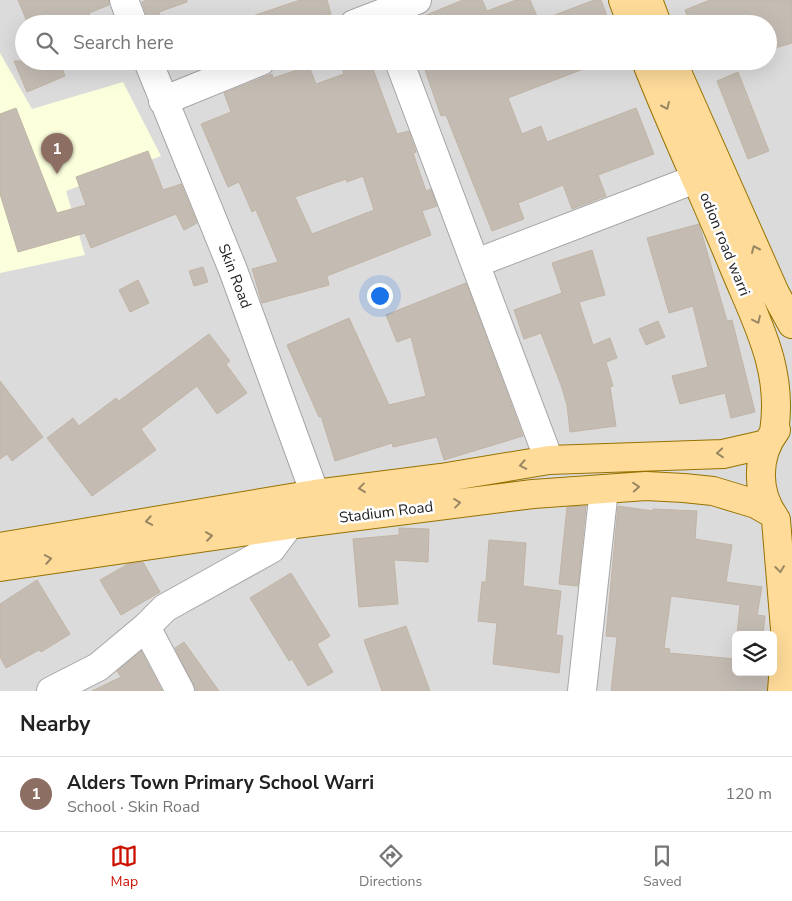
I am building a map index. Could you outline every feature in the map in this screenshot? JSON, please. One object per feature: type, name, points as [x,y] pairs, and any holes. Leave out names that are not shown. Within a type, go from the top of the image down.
[{"type":"main road","points":[[623,0],[629,15]]},
{"type":"main road","points":[[648,0],[654,15]]},
{"type":"main road","name":"odion road warri","points":[[650,70],[765,337],[777,391],[778,430],[762,460],[760,478],[763,496],[780,522],[786,641],[782,691]]},
{"type":"main road","name":"odion road warri","points":[[676,70],[775,293],[792,324]]},
{"type":"main road","name":"Stadium Road","points":[[0,548],[315,494],[441,478],[549,460],[723,454],[778,430]]},
{"type":"main road","name":"Stadium Road","points":[[0,567],[289,525],[533,494],[646,486],[713,491],[756,504],[780,522]]},
{"type":"street","points":[[124,0],[130,15]]},
{"type":"street","points":[[380,12],[418,0]]},
{"type":"street","name":"Skin Road","points":[[151,70],[234,270],[315,494]]},
{"type":"street","points":[[163,101],[239,70]]},
{"type":"street","points":[[402,70],[549,460]]},
{"type":"street","points":[[476,263],[698,178]]},
{"type":"street","points":[[582,691],[604,489]]},
{"type":"street","points":[[65,688],[98,667],[146,628],[165,608],[271,549],[289,525]]},
{"type":"street","points":[[146,628],[180,691]]},
{"type":"shaded area","points":[[0,0],[792,0],[792,691],[0,691]]},
{"type":"shaded area","points":[[0,53],[32,109],[123,82],[161,156],[66,191],[85,255],[0,273]]},
{"type":"building","points":[[18,0],[109,0],[109,5],[89,13],[90,15],[24,15]]},
{"type":"building","points":[[146,0],[187,0],[187,2],[159,12],[160,15],[146,15],[142,2]]},
{"type":"building","points":[[300,0],[327,0],[331,14],[328,15],[256,15]]},
{"type":"building","points":[[463,0],[482,0],[487,11],[516,0],[530,0],[536,15],[426,15]]},
{"type":"building","points":[[594,0],[601,0],[607,15],[555,15]]},
{"type":"building","points":[[710,0],[792,0],[792,43],[777,47],[777,15],[687,15],[685,10]]},
{"type":"building","points":[[18,70],[63,70],[65,76],[27,92]]},
{"type":"building","points":[[297,70],[311,70],[316,84],[344,74],[343,70],[373,70],[397,134],[409,131],[416,152],[413,153],[426,191],[431,189],[437,206],[422,211],[431,235],[327,276],[329,285],[262,303],[252,269],[278,262],[256,210],[252,212],[239,182],[228,187],[201,124],[231,112],[224,93],[272,74],[273,78]],"holes":[[[363,176],[374,210],[312,234],[295,197],[346,179],[347,182]]]},
{"type":"building","points":[[425,70],[581,70],[508,98],[522,134],[541,126],[547,142],[636,108],[654,154],[598,175],[606,196],[572,209],[563,185],[518,203],[524,219],[492,231],[446,115],[441,116]]},
{"type":"building","points":[[738,72],[769,151],[748,159],[717,81]]},
{"type":"building","points":[[16,108],[57,213],[86,205],[76,177],[148,151],[163,190],[181,184],[197,223],[184,230],[176,214],[91,248],[85,233],[18,252],[0,194],[0,114]]},
{"type":"building","points":[[699,224],[727,321],[732,320],[755,412],[731,418],[725,393],[680,404],[672,376],[708,367],[693,306],[669,313],[647,238]]},
{"type":"building","points":[[592,250],[605,295],[579,302],[593,345],[610,338],[617,358],[606,362],[613,386],[610,387],[616,426],[570,432],[567,405],[541,333],[524,339],[514,310],[562,293],[552,263]]},
{"type":"building","points":[[203,267],[208,282],[194,286],[189,271]]},
{"type":"building","points":[[138,280],[149,303],[130,312],[119,290]]},
{"type":"building","points":[[466,283],[523,436],[444,460],[437,437],[393,447],[392,443],[335,461],[321,416],[319,417],[287,345],[349,318],[389,405],[426,396],[411,337],[397,342],[386,315]]},
{"type":"building","points":[[658,321],[665,337],[646,345],[639,329]]},
{"type":"building","points":[[209,334],[230,361],[226,364],[247,393],[217,414],[197,386],[141,429],[156,450],[92,496],[47,438],[73,418],[79,426],[116,398],[119,401]]},
{"type":"building","points":[[0,381],[43,437],[12,461],[7,454],[0,459]]},
{"type":"building","points":[[586,506],[578,586],[559,584],[567,507]]},
{"type":"building","points":[[618,506],[653,511],[653,509],[697,511],[695,539],[732,545],[726,582],[762,587],[757,615],[765,616],[763,631],[737,631],[740,605],[671,596],[664,648],[670,649],[669,653],[732,659],[732,676],[768,676],[767,691],[611,691],[617,637],[606,636]]},
{"type":"building","points":[[399,528],[429,529],[428,562],[394,560],[398,604],[359,607],[353,539],[399,535]]},
{"type":"building","points":[[489,540],[526,543],[523,586],[561,591],[556,635],[563,636],[559,673],[493,664],[497,623],[478,621],[482,582],[486,582]]},
{"type":"building","points":[[143,562],[160,592],[121,615],[100,580],[128,564]]},
{"type":"building","points":[[291,573],[330,636],[317,644],[333,672],[308,686],[292,659],[289,661],[250,598]]},
{"type":"building","points":[[37,580],[70,634],[41,652],[39,650],[6,668],[0,657],[0,604]]},
{"type":"building","points":[[406,626],[430,691],[382,691],[364,640]]},
{"type":"building","points":[[184,642],[219,691],[196,691],[175,648]]},
{"type":"building","points":[[141,651],[162,691],[92,691],[121,677],[117,671]]},
{"type":"place","name":"Alders Town Primary School Warri","points":[[57,174]]}]
